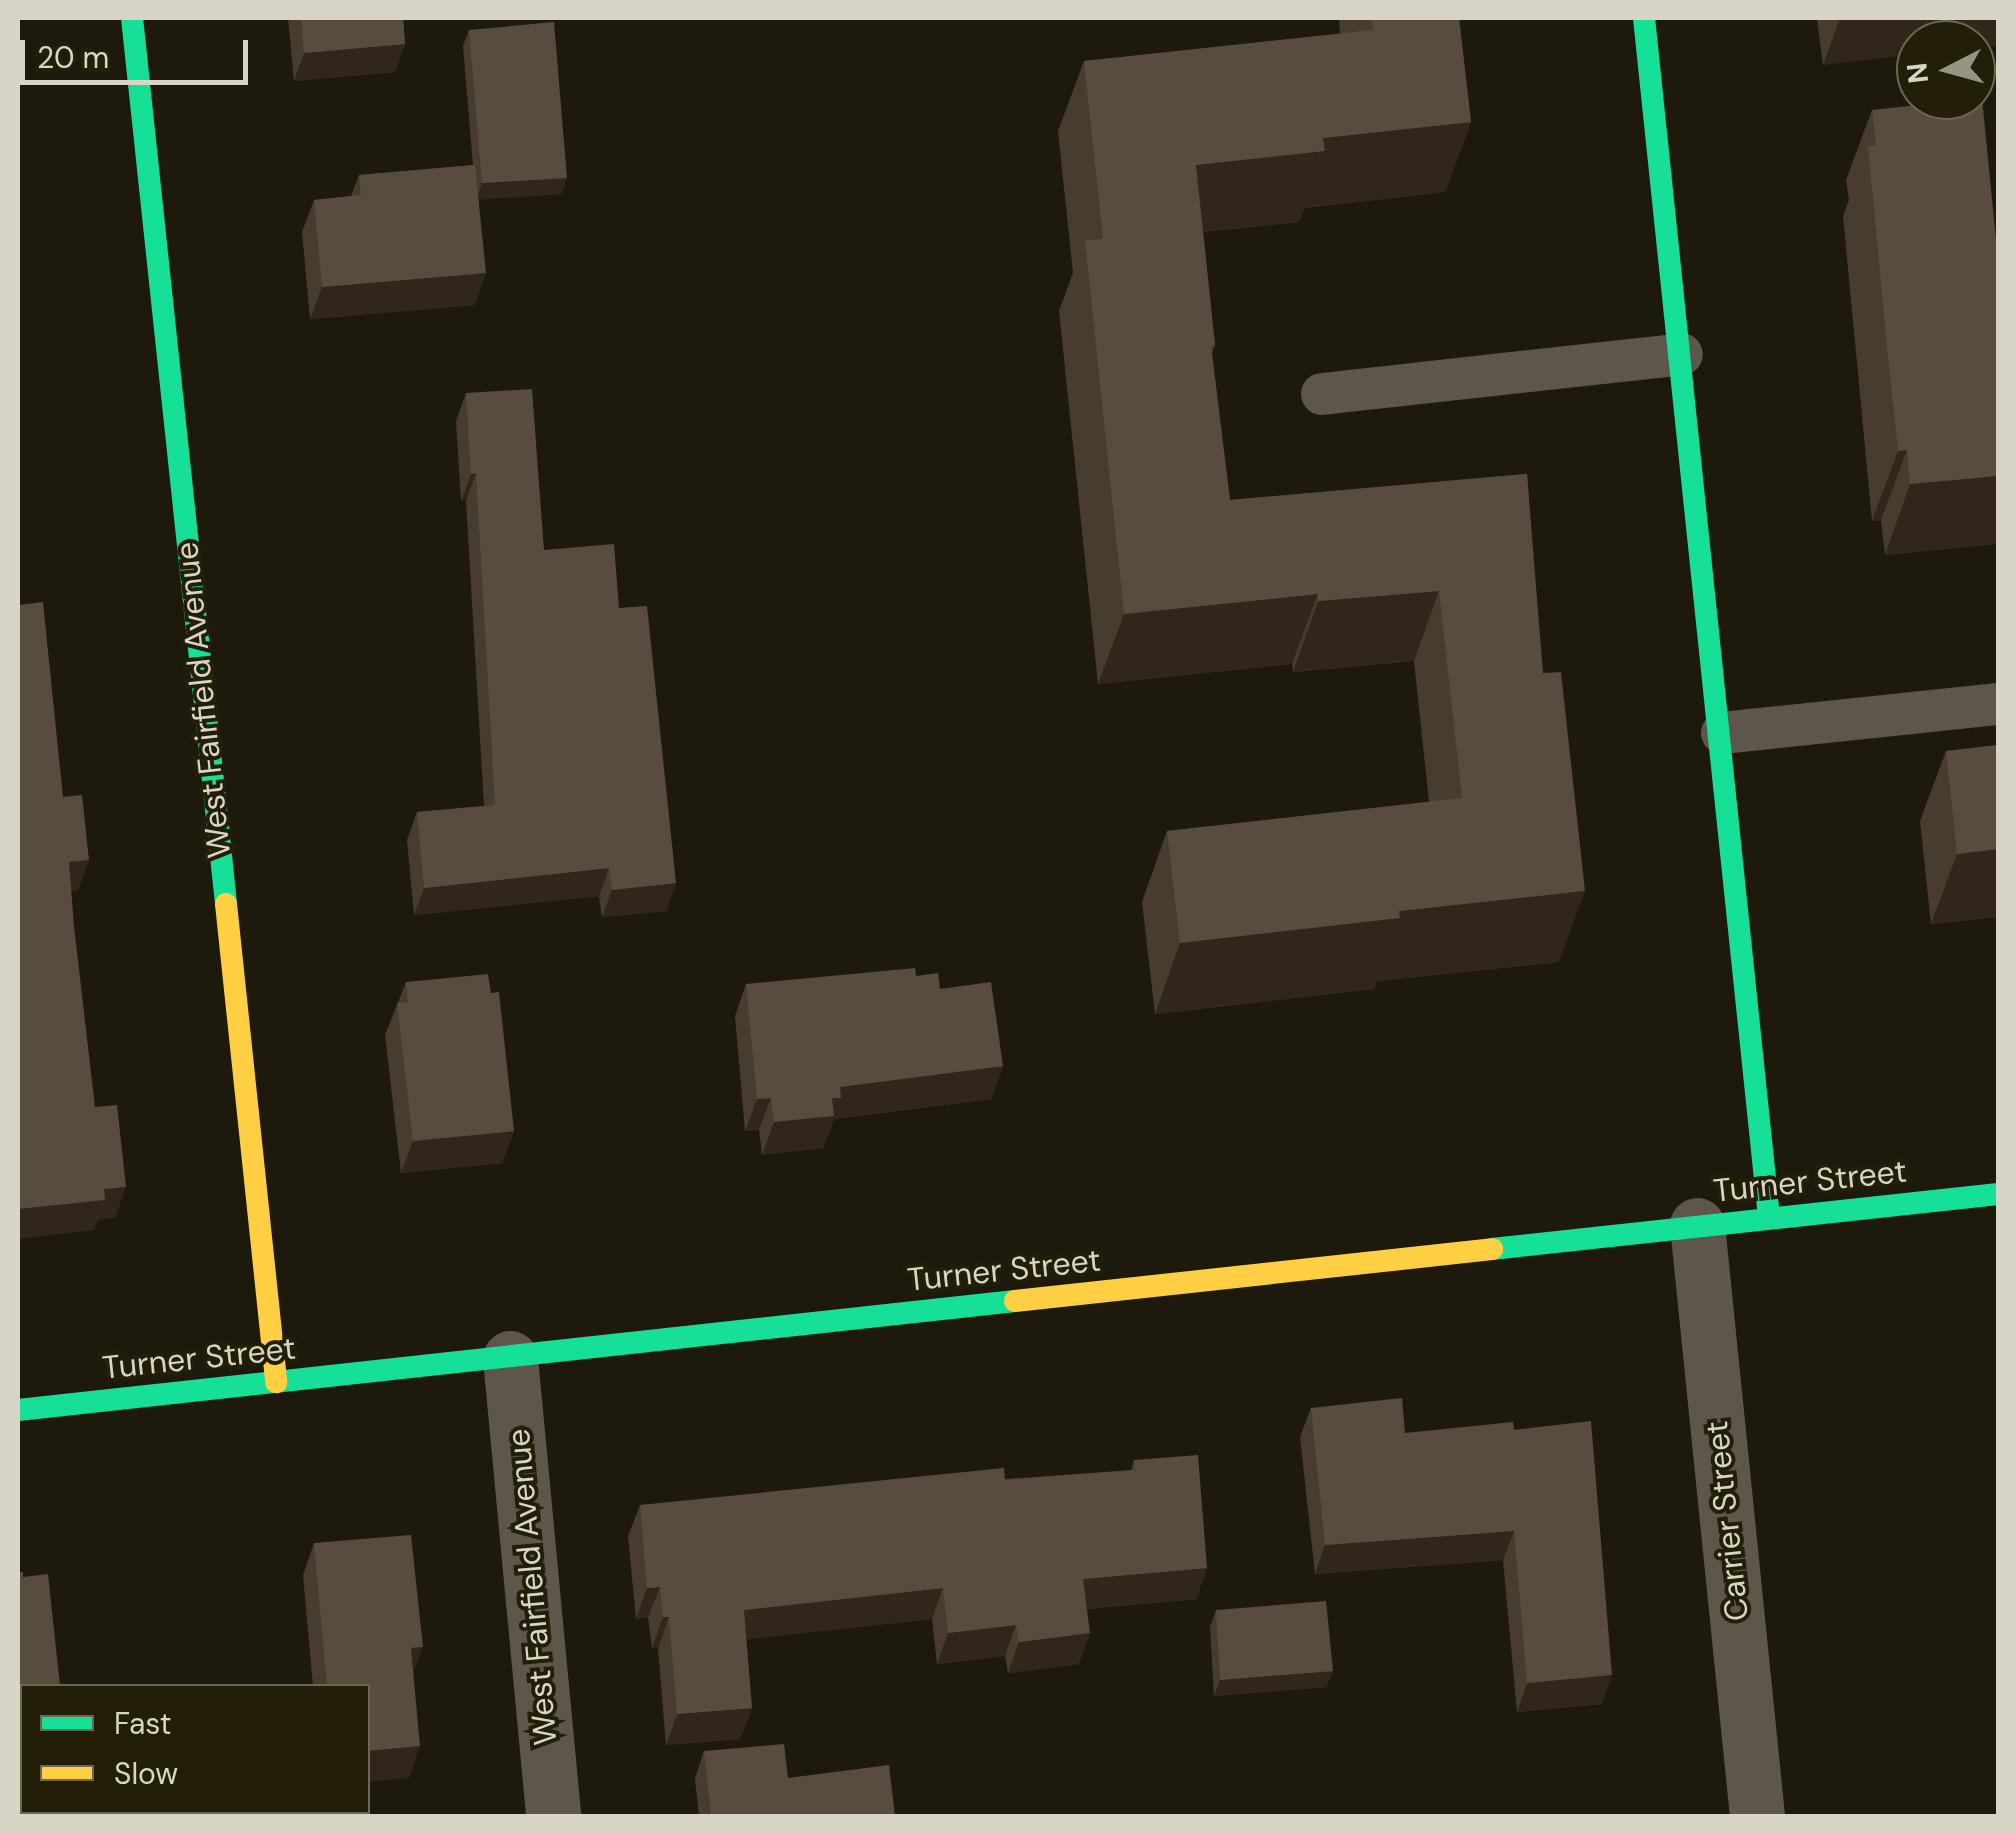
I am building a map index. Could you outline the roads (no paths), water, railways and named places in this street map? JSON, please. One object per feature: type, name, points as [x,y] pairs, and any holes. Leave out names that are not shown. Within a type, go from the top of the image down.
[{"type":"street","name":"West Fairfield Avenue","points":[[132,18],[276,1382]]},
{"type":"street","points":[[1644,18],[1722,733],[1769,1217]]},
{"type":"street","name":"Turner Street","points":[[18,1410],[1998,1194]]},
{"type":"street","name":"Carrier Street","points":[[1697,1225],[1757,1816]]},
{"type":"street","name":"West Fairfield Avenue","points":[[510,1358],[553,1816]]},
{"type":"lane","points":[[1322,394],[1682,354]]},
{"type":"lane","points":[[1722,733],[1998,704]]}]
